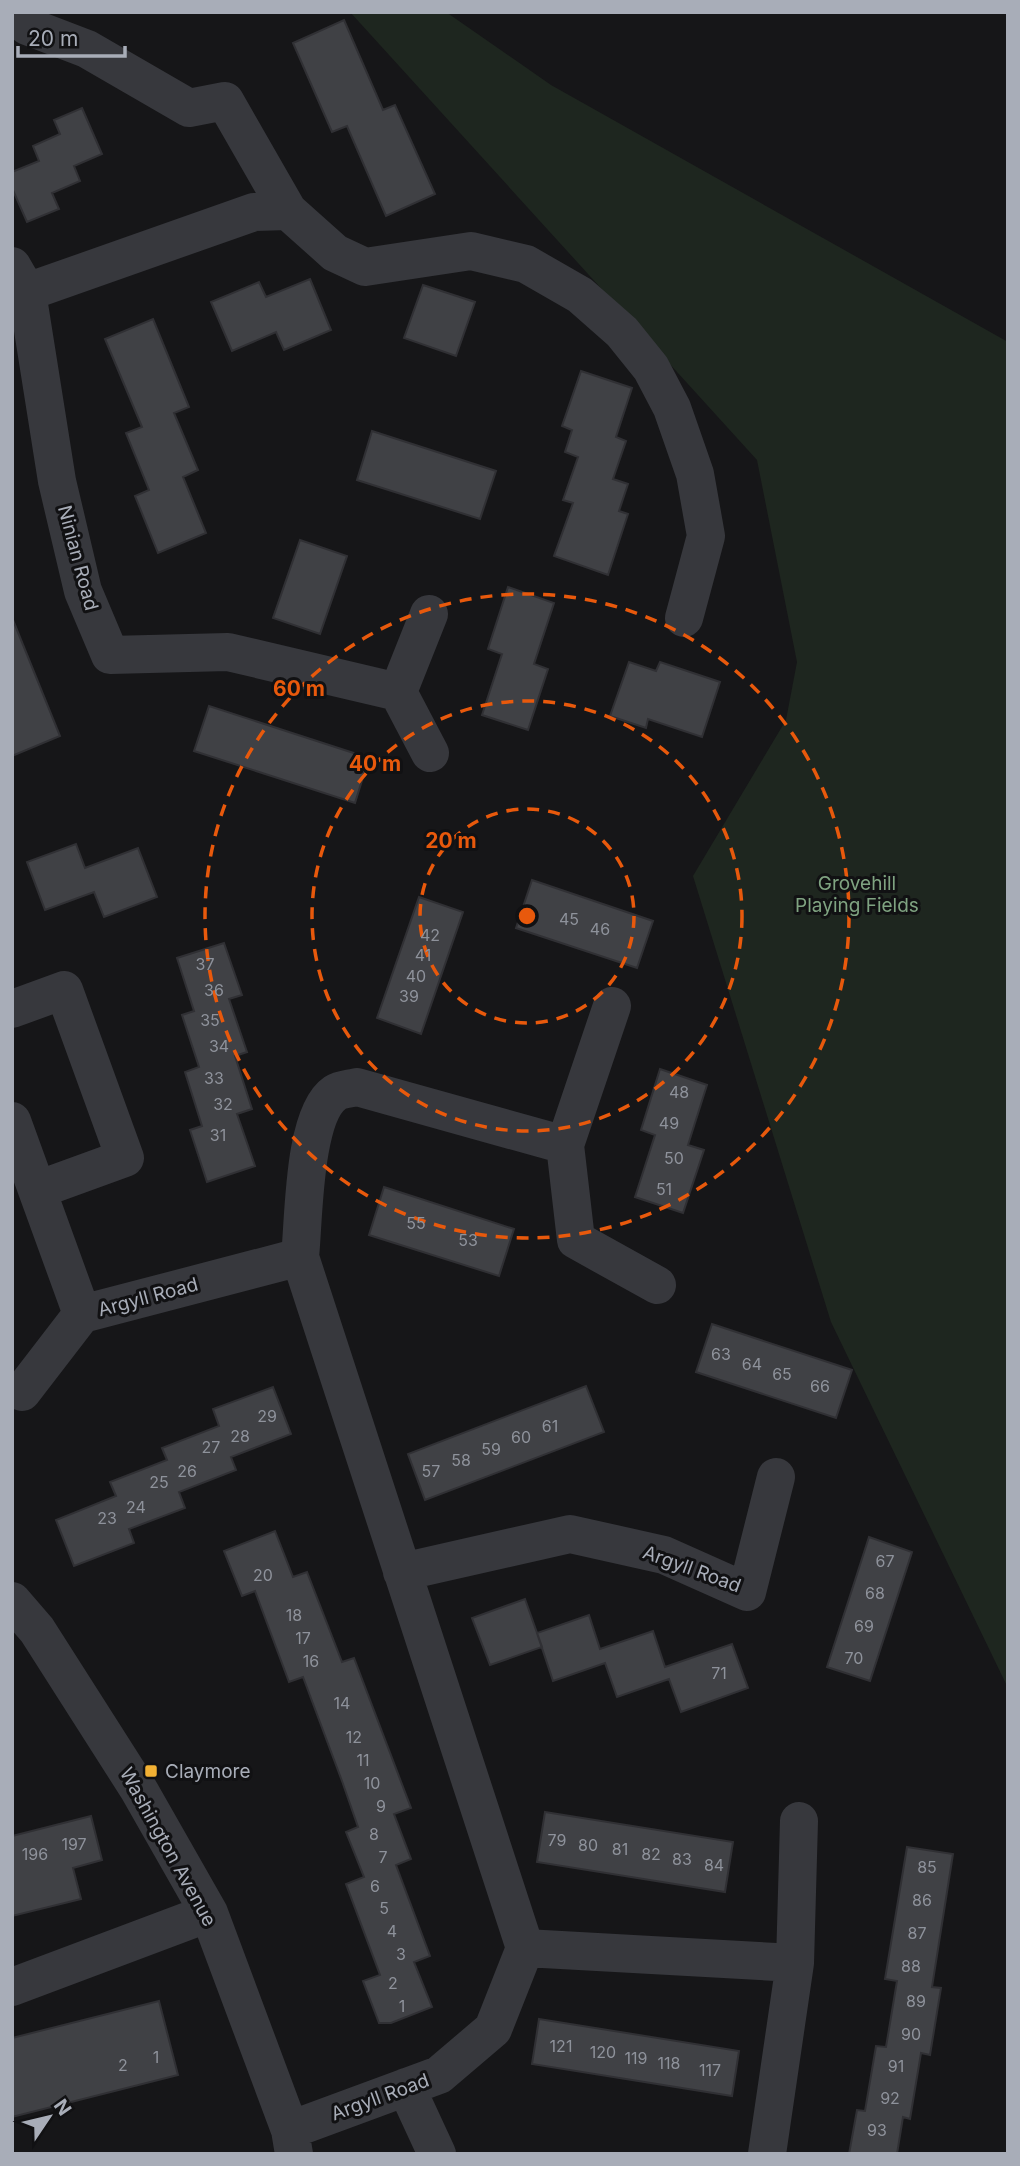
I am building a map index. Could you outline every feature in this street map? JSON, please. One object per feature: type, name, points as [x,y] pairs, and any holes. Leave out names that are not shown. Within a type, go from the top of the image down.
[{"type":"street","points":[[27,26],[87,50],[190,107],[225,100],[288,211],[335,253],[365,267],[471,251],[526,264],[580,295],[622,332],[651,368],[672,408],[695,474],[706,536],[684,618]]},
{"type":"street","name":"Ninian Road","points":[[288,211],[254,212],[20,279],[57,481],[83,591],[110,656],[228,652],[398,692]]},
{"type":"street","points":[[429,614],[398,692],[430,753]]},
{"type":"street","points":[[12,1009],[64,990],[125,1158],[37,1190]]},
{"type":"street","points":[[612,1006],[565,1145],[576,1240],[657,1285]]},
{"type":"street","points":[[565,1145],[357,1087],[336,1092],[322,1107],[311,1143],[300,1257],[525,1948],[795,1963]]},
{"type":"street","name":"Argyll Road","points":[[12,1121],[82,1314],[300,1257]]},
{"type":"street","points":[[22,1392],[82,1314]]},
{"type":"street","name":"Argyll Road","points":[[402,1572],[570,1534],[664,1555],[747,1592],[776,1477]]},
{"type":"street","name":"Washington Avenue","points":[[12,1601],[37,1630],[139,1790],[208,1913],[292,2142]]},
{"type":"street","points":[[767,2154],[795,1963],[799,1821]]},
{"type":"street","points":[[12,1987],[208,1913]]},
{"type":"street","name":"Argyll Road","points":[[292,2142],[406,2087],[439,2075],[493,2029],[525,1948]]},
{"type":"street","points":[[406,2087],[437,2154]]},
{"type":"green space","name":"Grovehill Playing Fields","points":[[350,12],[446,12],[551,85],[1008,342],[1008,1688],[831,1322],[693,876],[786,720],[797,662],[757,460]]},
{"type":"building","points":[[344,20],[383,110],[395,105],[435,194],[386,216],[347,126],[332,132],[293,43]]},
{"type":"building","points":[[82,108],[102,154],[74,166],[80,181],[52,193],[59,209],[27,222],[12,188],[12,172],[39,161],[33,146],[60,134],[54,120]]},
{"type":"building","points":[[310,279],[331,330],[284,350],[276,332],[232,351],[211,302],[259,282],[266,297]]},
{"type":"building","points":[[423,285],[475,302],[456,356],[404,338]]},
{"type":"building","points":[[153,319],[189,407],[174,413],[198,470],[183,477],[206,533],[158,553],[135,496],[149,490],[126,433],[142,427],[105,339]]},
{"type":"building","points":[[581,371],[632,388],[616,437],[626,441],[613,479],[628,484],[619,511],[628,514],[608,575],[554,556],[573,503],[563,500],[578,457],[565,452],[572,430],[562,426]]},
{"type":"building","points":[[372,431],[496,471],[480,519],[357,480]]},
{"type":"building","points":[[300,540],[347,556],[320,634],[273,618]]},
{"type":"building","points":[[508,587],[554,603],[534,664],[548,669],[528,730],[482,715],[502,654],[488,649]]},
{"type":"building","points":[[12,621],[60,736],[12,756]]},
{"type":"building","points":[[629,662],[656,671],[660,662],[720,682],[702,737],[648,719],[646,728],[610,716]]},
{"type":"building","points":[[209,706],[369,758],[355,803],[194,751]]},
{"type":"building","points":[[76,844],[85,868],[138,848],[157,897],[104,917],[94,892],[45,910],[27,862]]},
{"type":"building","points":[[532,880],[653,921],[637,968],[516,928]]},
{"type":"building","points":[[419,897],[463,912],[421,1034],[377,1018]]},
{"type":"building","points":[[224,943],[242,995],[229,999],[247,1052],[235,1056],[252,1109],[237,1114],[255,1166],[207,1182],[190,1130],[202,1126],[185,1072],[199,1067],[182,1015],[194,1011],[177,958]]},
{"type":"building","points":[[660,1069],[707,1085],[688,1145],[704,1150],[683,1213],[635,1197],[655,1135],[641,1130]]},
{"type":"building","points":[[384,1187],[514,1229],[499,1276],[369,1235]]},
{"type":"building","points":[[712,1324],[852,1370],[836,1418],[696,1372]]},
{"type":"building","points":[[586,1386],[604,1432],[425,1500],[408,1454]]},
{"type":"building","points":[[273,1387],[291,1434],[231,1457],[236,1470],[179,1492],[185,1508],[129,1529],[134,1543],[74,1566],[56,1520],[116,1496],[110,1482],[167,1460],[162,1448],[219,1426],[213,1409]]},
{"type":"building","points":[[275,1531],[293,1577],[307,1572],[342,1662],[354,1658],[411,1808],[394,1814],[411,1859],[396,1865],[430,1956],[414,1962],[432,2007],[391,2023],[379,2023],[363,1981],[380,1975],[346,1884],[364,1877],[346,1832],[358,1827],[342,1781],[303,1677],[289,1682],[255,1591],[242,1596],[224,1551]]},
{"type":"building","points":[[869,1537],[912,1552],[870,1681],[827,1667]]},
{"type":"building","points":[[525,1599],[542,1647],[490,1665],[472,1618]]},
{"type":"building","points":[[589,1615],[600,1649],[653,1631],[665,1667],[732,1644],[748,1688],[681,1712],[669,1679],[617,1697],[605,1663],[553,1681],[537,1633]]},
{"type":"building","points":[[545,1812],[733,1842],[725,1892],[537,1862]]},
{"type":"building","points":[[91,1816],[102,1860],[73,1868],[81,1899],[12,1916],[12,1836]]},
{"type":"building","points":[[907,1847],[953,1854],[932,1987],[941,1988],[930,2055],[921,2053],[910,2119],[903,2117],[897,2154],[849,2154],[857,2110],[865,2111],[876,2046],[886,2047],[897,1981],[885,1979]]},
{"type":"building","points":[[159,2001],[178,2075],[12,2117],[12,2038]]},
{"type":"building","points":[[539,2019],[739,2051],[732,2096],[532,2064]]},
{"type":"place","name":"Claymore","points":[[151,1771]]}]
